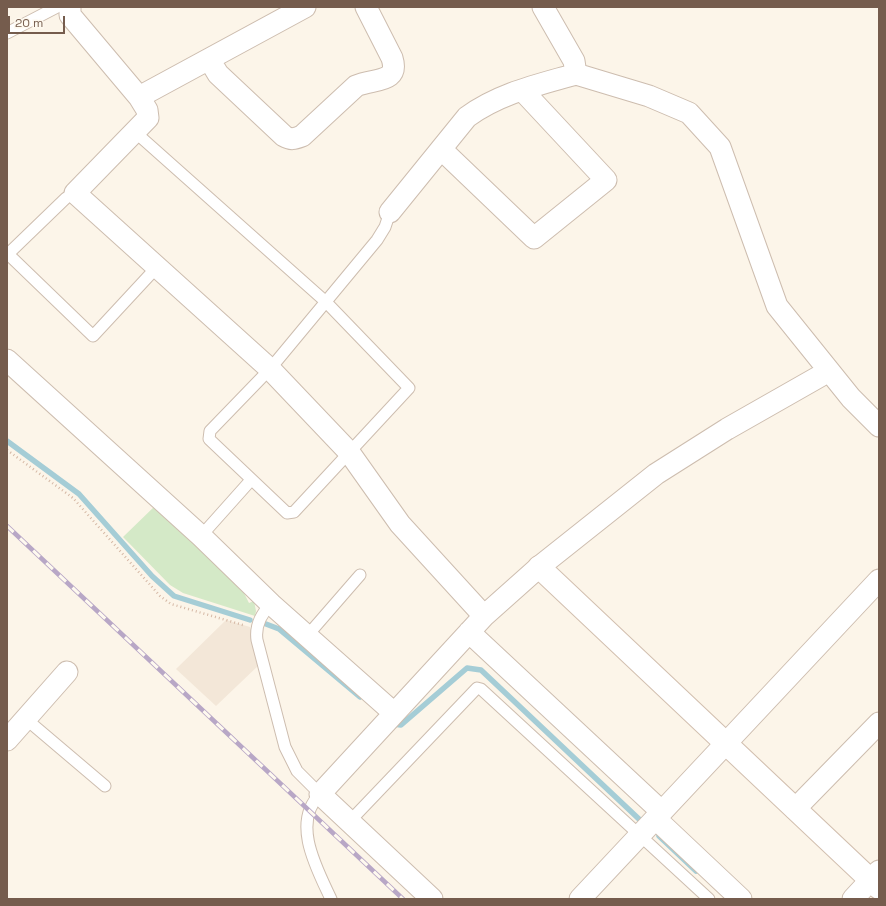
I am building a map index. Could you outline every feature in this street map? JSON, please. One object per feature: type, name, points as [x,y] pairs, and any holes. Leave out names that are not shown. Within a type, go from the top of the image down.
[{"type":"street","points":[[70,7],[70,15],[139,97],[147,110],[148,118],[75,192],[270,369],[349,452],[400,524],[484,616]]},
{"type":"street","points":[[139,97],[305,7]]},
{"type":"street","points":[[209,60],[218,74],[284,136],[290,139],[295,139],[302,136],[356,86],[386,78],[392,74],[395,68],[392,58],[366,7]]},
{"type":"street","points":[[543,7],[574,61],[576,74]]},
{"type":"street","points":[[390,212],[467,117],[478,109],[505,95],[576,74],[649,96],[689,113],[720,147],[777,306],[851,398],[879,426]]},
{"type":"street","points":[[441,149],[534,238],[606,180],[522,90]]},
{"type":"street","points":[[7,360],[202,536],[271,604],[394,713]]},
{"type":"street","points":[[432,899],[320,794],[484,616],[539,568],[656,474],[727,428],[829,371]]},
{"type":"street","points":[[539,568],[795,809],[876,880],[852,899]]},
{"type":"street","points":[[580,899],[659,816],[724,743],[879,580]]},
{"type":"street","points":[[469,632],[659,816],[741,899]]},
{"type":"street","points":[[8,736],[26,719],[67,672]]},
{"type":"street","points":[[795,809],[879,723]]},
{"type":"lane","points":[[7,33],[57,7]]},
{"type":"lane","points":[[135,132],[326,302],[409,388],[294,512],[287,513],[209,439],[210,431],[270,369],[326,302],[377,240],[385,227],[390,212]]},
{"type":"lane","points":[[75,192],[66,198],[8,254],[93,336],[157,267]]},
{"type":"lane","points":[[202,536],[251,480]]},
{"type":"lane","points":[[307,636],[360,575]]},
{"type":"lane","points":[[271,604],[261,617],[257,630],[257,640],[285,747],[296,771],[320,794],[314,800],[306,824],[310,847],[317,870],[331,899]]},
{"type":"lane","points":[[350,821],[477,688],[481,689],[709,899]]},
{"type":"lane","points":[[26,719],[105,786]]},
{"type":"path","points":[[7,450],[73,498],[160,596],[171,604],[257,630]]},
{"type":"shaded area","points":[[226,620],[250,627],[260,664],[216,706],[176,669]]},
{"type":"green space","points":[[157,504],[247,590],[244,593],[249,603],[254,601],[256,611],[255,616],[183,593],[170,585],[123,537]]},
{"type":"waterway","points":[[7,441],[79,494],[152,576],[174,596],[250,620]]},
{"type":"waterway","points":[[266,624],[279,629],[360,697]]},
{"type":"waterway","points":[[393,724],[401,725],[467,668],[481,670],[640,820]]},
{"type":"waterway","points":[[659,836],[696,871]]},
{"type":"railway","points":[[7,526],[403,899]]}]
